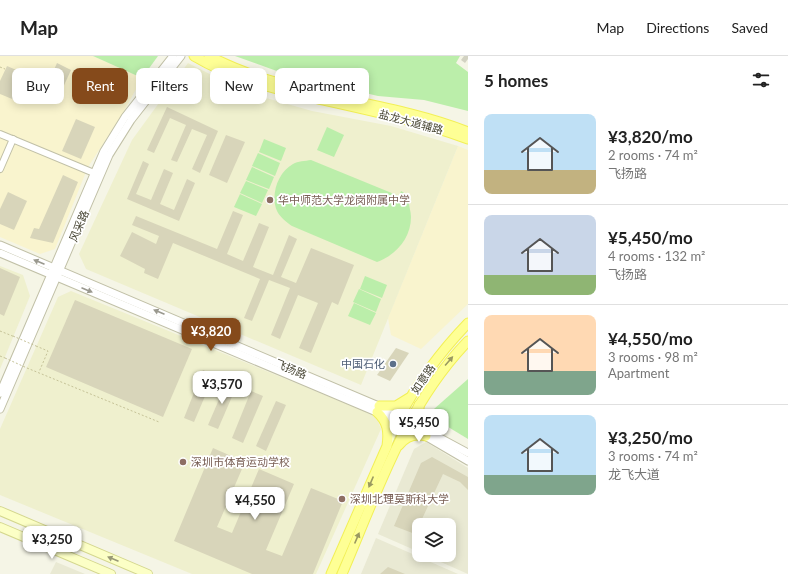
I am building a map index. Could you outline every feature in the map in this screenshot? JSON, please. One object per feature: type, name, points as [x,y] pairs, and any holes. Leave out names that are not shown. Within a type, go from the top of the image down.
[{"type":"main road","name":"盐龙大道辅路","points":[[194,56],[226,72],[267,86],[397,117],[468,139]]},
{"type":"main road","name":"盐龙大道辅路","points":[[209,56],[243,72],[276,82],[407,112],[468,132]]},
{"type":"main road","name":"如意路","points":[[331,574],[399,419],[411,396],[436,359],[468,323]]},
{"type":"main road","name":"如意路","points":[[342,574],[408,423],[442,369],[468,341]]},
{"type":"main road","points":[[387,446],[387,426],[378,409],[396,406],[411,396]]},
{"type":"main road","points":[[396,449],[405,439],[411,436],[427,433],[419,419],[420,402]]},
{"type":"main road","points":[[0,511],[148,574]]},
{"type":"main road","points":[[0,527],[111,574]]},
{"type":"street","name":"风采路","points":[[0,409],[56,273],[94,173],[104,152],[118,127],[174,56]]},
{"type":"street","name":"风采路","points":[[0,394],[113,148],[130,120],[181,56]]},
{"type":"street","points":[[450,125],[468,126]]},
{"type":"street","points":[[0,134],[94,173]]},
{"type":"street","points":[[0,169],[13,139]]},
{"type":"street","name":"飞扬路","points":[[0,246],[56,273],[378,409],[468,454]]},
{"type":"street","name":"飞扬路","points":[[0,253],[56,273]]},
{"type":"street","name":"飞扬路","points":[[427,433],[468,461]]},
{"type":"path","points":[[0,67],[5,69]]},
{"type":"path","points":[[0,331],[48,351],[39,372]]},
{"type":"path","points":[[0,356],[159,422]]},
{"type":"shaded area","points":[[0,56],[93,56],[120,68],[72,68],[72,104],[128,104],[88,167],[55,249],[40,254],[0,237]]},
{"type":"shaded area","name":"华中师范大学龙岗附属中学","points":[[188,63],[198,68],[184,68]]},
{"type":"shaded area","name":"华中师范大学龙岗附属中学","points":[[202,70],[210,74],[210,104],[267,104],[267,98],[275,101],[275,104],[287,104],[312,111],[391,126],[458,146],[361,385],[86,269],[79,254],[132,140],[158,104],[202,104]]},
{"type":"shaded area","points":[[128,72],[136,75],[136,89],[128,104]]},
{"type":"shaded area","points":[[458,146],[468,150],[468,304],[421,349],[391,335],[388,318]]},
{"type":"shaded area","points":[[0,266],[23,275],[30,296],[0,369]]},
{"type":"shaded area","name":"深圳市体育运动学校","points":[[71,291],[376,416],[381,429],[316,574],[192,574],[0,495],[0,429],[58,297]]},
{"type":"shaded area","points":[[426,442],[468,468],[468,574],[441,562],[456,562],[456,518],[412,518],[412,549],[378,534],[414,449]]},
{"type":"shaded area","points":[[376,538],[412,554],[412,562],[431,562],[458,574],[361,574]]},
{"type":"shaded area","points":[[56,562],[85,574],[50,574]]},
{"type":"green space","points":[[93,56],[158,56],[149,68],[136,68],[136,75],[128,72],[128,68],[120,68]]},
{"type":"green space","points":[[235,56],[460,56],[456,63],[468,72],[468,111],[424,100],[369,94],[369,68],[275,68],[275,70]]},
{"type":"green space","points":[[327,127],[344,135],[334,157],[317,150]]},
{"type":"green space","points":[[264,139],[286,148],[281,161],[259,152]]},
{"type":"green space","points":[[258,153],[280,163],[275,176],[252,166]]},
{"type":"green space","points":[[311,160],[399,196],[401,191],[410,196],[410,225],[405,239],[396,250],[384,259],[377,262],[292,226],[281,217],[277,211],[274,198],[277,184],[283,172],[293,164]]},
{"type":"green space","points":[[252,167],[274,177],[269,189],[246,180]]},
{"type":"green space","points":[[246,181],[268,190],[262,203],[240,193]]},
{"type":"green space","points":[[240,194],[262,204],[256,216],[234,207]]},
{"type":"green space","points":[[365,276],[387,285],[382,298],[360,289]]},
{"type":"green space","points":[[359,289],[381,299],[376,312],[353,302]]},
{"type":"green space","points":[[354,303],[376,313],[370,325],[348,316]]},
{"type":"green space","points":[[468,379],[468,439],[435,419],[434,409]]},
{"type":"building","points":[[57,63],[71,70],[64,85],[64,68],[55,68]]},
{"type":"building","points":[[7,66],[12,68],[12,99],[0,94],[0,81]]},
{"type":"building","points":[[167,107],[218,131],[200,173],[192,169],[207,135],[192,129],[177,162],[171,160],[186,125],[170,118],[154,153],[147,150]]},
{"type":"building","points":[[76,119],[95,127],[81,159],[62,151]]},
{"type":"building","points":[[226,135],[245,142],[227,183],[209,175]]},
{"type":"building","points":[[143,161],[149,164],[136,194],[151,200],[164,169],[173,173],[160,204],[174,210],[187,179],[195,183],[179,221],[127,199]]},
{"type":"building","points":[[63,175],[78,182],[53,243],[30,238],[34,228],[39,229]]},
{"type":"building","points":[[8,192],[27,201],[14,230],[0,224],[0,209]]},
{"type":"building","points":[[233,211],[243,215],[227,254],[243,261],[259,223],[269,227],[253,267],[273,275],[289,235],[297,239],[281,277],[296,283],[311,248],[354,265],[338,305],[332,302],[311,353],[299,348],[318,303],[298,295],[280,339],[271,335],[290,288],[269,280],[252,321],[244,318],[260,279],[173,243],[158,279],[144,273],[145,269],[120,256],[132,232],[156,244],[159,236],[132,225],[136,216],[217,249]]},
{"type":"building","points":[[0,268],[20,277],[4,316],[0,314]]},
{"type":"building","points":[[75,300],[192,349],[163,417],[46,367]]},
{"type":"building","name":"中国石化","points":[[396,348],[409,353],[390,381],[377,375]]},
{"type":"building","points":[[203,370],[214,375],[194,422],[184,418]]},
{"type":"building","points":[[227,381],[237,385],[218,429],[208,425]]},
{"type":"building","points":[[251,391],[263,396],[243,443],[232,438]]},
{"type":"building","points":[[276,401],[286,405],[266,451],[256,446]]},
{"type":"building","points":[[213,448],[245,462],[217,527],[232,533],[259,469],[294,484],[266,550],[282,556],[311,488],[343,501],[313,574],[252,574],[174,541]]},
{"type":"building","points":[[432,457],[468,477],[468,490],[460,482],[443,474],[422,518],[412,518],[412,533],[394,526],[421,463]]},
{"type":"building","points":[[388,567],[405,574],[380,574]]},
{"type":"tunnel","points":[[464,56],[468,59]]},
{"type":"place","name":"华中师范大学龙岗附属中学","points":[[270,200]]},
{"type":"place","name":"中国石化","points":[[393,364]]},
{"type":"place","name":"深圳市体育运动学校","points":[[183,462]]},
{"type":"place","name":"深圳北理莫斯科大学","points":[[342,499]]}]
